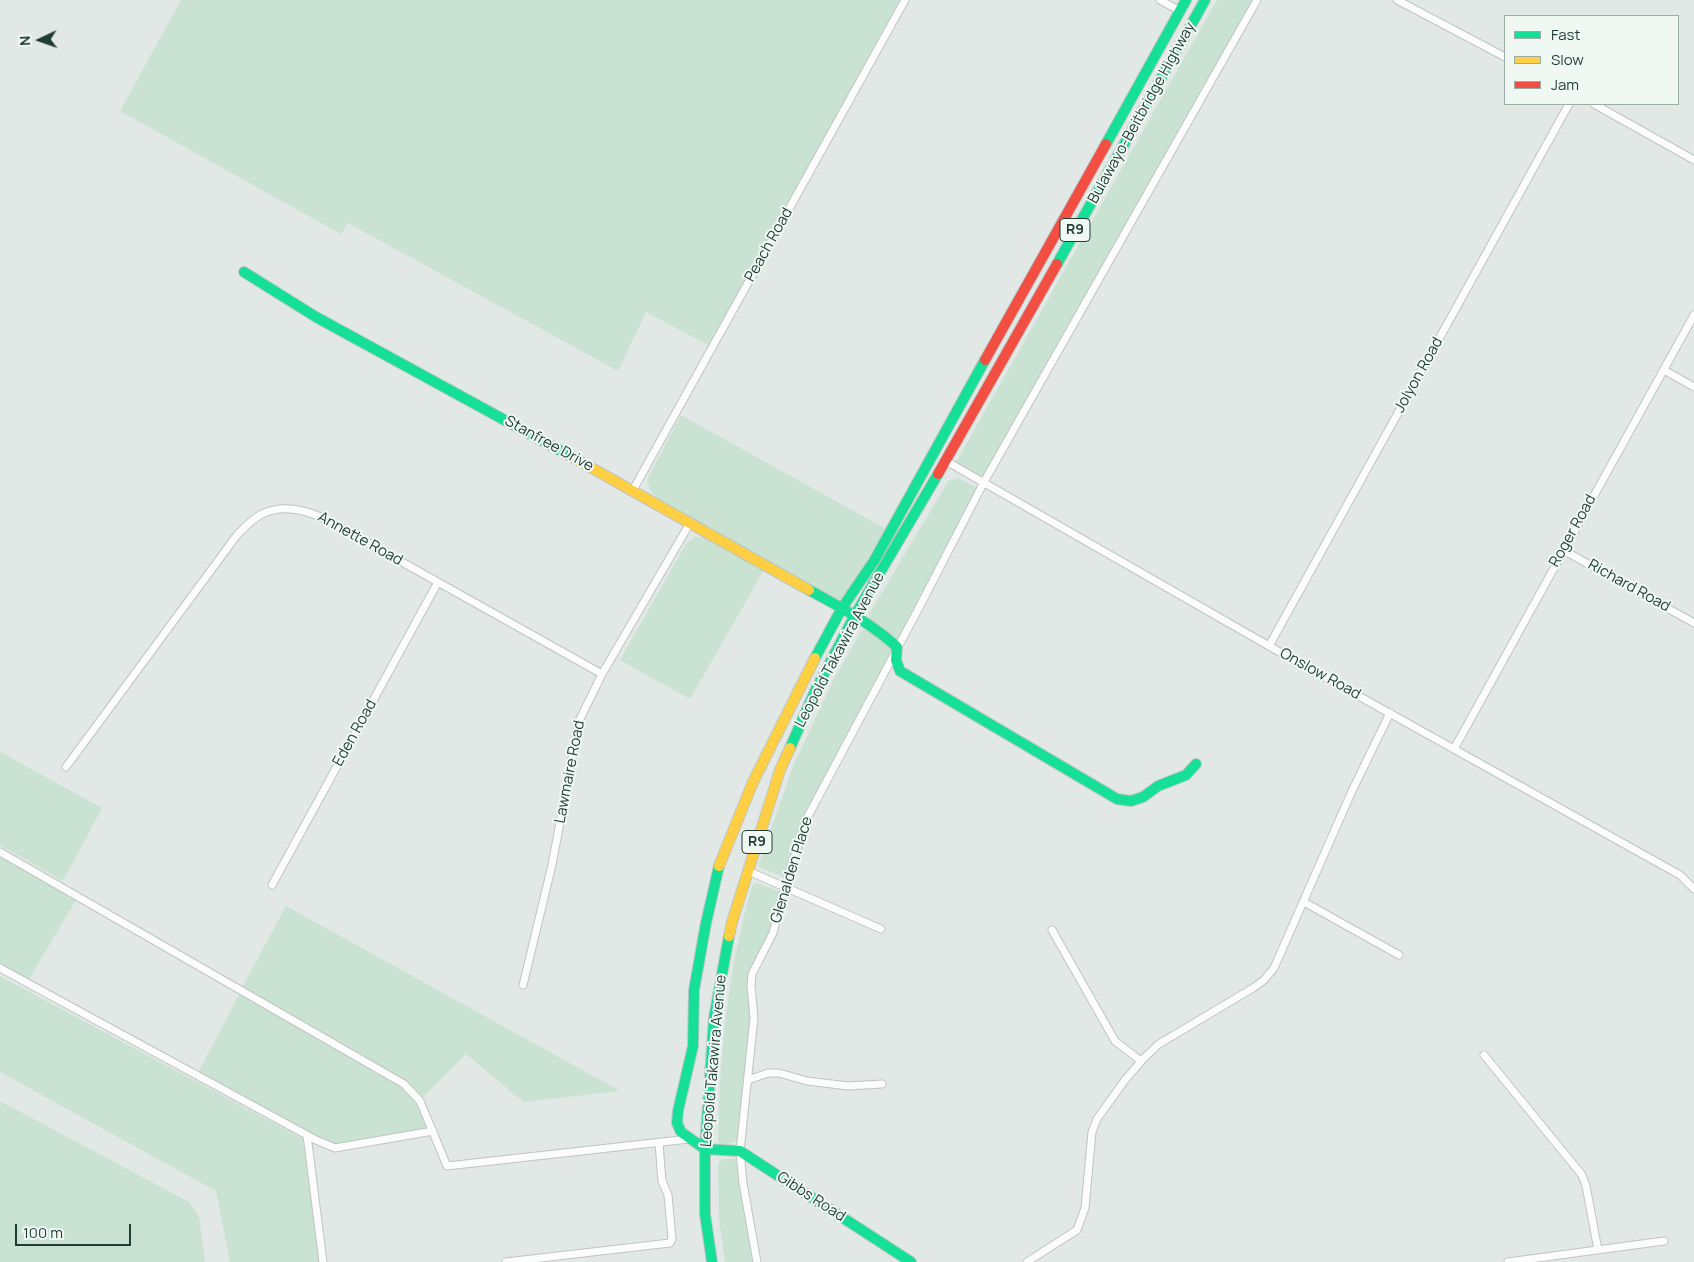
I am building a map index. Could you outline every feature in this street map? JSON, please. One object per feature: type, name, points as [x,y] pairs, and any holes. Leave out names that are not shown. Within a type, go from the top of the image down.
[{"type":"main road","points":[[740,1150],[705,1149],[684,1136],[679,1128],[678,1111],[688,1077],[693,1046],[694,990],[706,923],[720,864],[753,782],[797,692],[842,608],[874,561],[905,501],[1186,0]]},
{"type":"main road","name":"Bulawayo-Beitbridge Highway","points":[[946,461],[1205,0]]},
{"type":"main road","name":"Stanfree Drive","points":[[244,272],[316,317],[633,490],[855,615],[897,647]]},
{"type":"main road","name":"Leopold Takawira Avenue","points":[[712,1262],[705,1214],[705,1149],[708,1090],[719,990],[732,922],[780,770],[816,689],[855,615],[946,461]]},
{"type":"main road","points":[[897,647],[896,660],[900,671],[1117,799],[1131,802],[1143,798],[1158,786],[1186,775],[1196,764]]},
{"type":"main road","name":"Gibbs Road","points":[[740,1150],[912,1262]]},
{"type":"street","name":"Peach Road","points":[[633,490],[905,0]]},
{"type":"street","points":[[1160,0],[1180,11]]},
{"type":"street","name":"Glenalden Place","points":[[757,1262],[743,1183],[740,1150],[754,1018],[750,992],[752,974],[773,933],[806,818],[984,482],[1257,0]]},
{"type":"street","points":[[1397,0],[1504,56]]},
{"type":"street","name":"Jolyon Road","points":[[1269,646],[1568,105]]},
{"type":"street","points":[[1596,105],[1694,160]]},
{"type":"street","name":"Roger Road","points":[[1454,748],[1694,315]]},
{"type":"street","points":[[1002,330],[1009,349]]},
{"type":"street","points":[[1664,370],[1694,387]]},
{"type":"street","name":"Onslow Road","points":[[946,461],[1269,646],[1680,875],[1694,889]]},
{"type":"street","points":[[920,475],[932,484]]},
{"type":"street","points":[[905,501],[917,509]]},
{"type":"street","name":"Annette Road","points":[[66,767],[237,535],[262,514],[280,510],[296,509],[313,513],[602,674]]},
{"type":"street","name":"Lawmaire Road","points":[[522,985],[563,811],[576,734],[584,709],[602,674],[690,523]]},
{"type":"street","name":"Richard Road","points":[[1563,550],[1694,623]]},
{"type":"street","name":"Eden Road","points":[[272,885],[438,582]]},
{"type":"street","points":[[1027,1262],[1077,1230],[1084,1208],[1092,1132],[1097,1119],[1125,1080],[1159,1044],[1264,980],[1274,968],[1352,791],[1390,713]]},
{"type":"street","points":[[0,852],[404,1084],[420,1101],[447,1166],[689,1139]]},
{"type":"street","points":[[748,871],[881,929]]},
{"type":"street","points":[[1304,902],[1398,955]]},
{"type":"street","points":[[1052,930],[1115,1041],[1141,1061]]},
{"type":"street","points":[[0,968],[307,1135],[335,1148],[433,1131]]},
{"type":"street","points":[[1484,1055],[1582,1176],[1586,1186],[1598,1250]]},
{"type":"street","points":[[748,1080],[768,1073],[779,1073],[807,1081],[848,1086],[882,1084]]},
{"type":"street","points":[[307,1135],[323,1262]]},
{"type":"street","points":[[506,1262],[670,1243],[672,1239],[668,1195],[662,1181],[659,1143]]},
{"type":"street","points":[[1508,1262],[1664,1241]]},
{"type":"green space","points":[[181,0],[900,0],[710,346],[646,312],[618,371],[348,223],[341,234],[120,111]]},
{"type":"green space","points":[[1217,0],[1255,0],[983,480],[955,464]]},
{"type":"green space","points":[[681,415],[886,529],[844,598],[836,600],[658,500],[650,490],[647,480]]},
{"type":"green space","points":[[958,478],[977,488],[970,505],[897,641],[870,621],[869,614],[949,480]]},
{"type":"green space","points":[[694,537],[705,537],[764,570],[690,699],[620,660],[686,544]]},
{"type":"green space","points":[[862,630],[867,630],[880,636],[893,651],[805,815],[785,877],[760,868],[759,864],[793,766],[834,679]]},
{"type":"green space","points":[[0,752],[102,808],[63,881],[0,845]]},
{"type":"green space","points":[[0,856],[76,900],[29,979],[0,964]]},
{"type":"green space","points":[[757,883],[781,892],[770,934],[750,973],[751,1019],[746,1079],[737,1141],[724,1145],[718,1142],[720,1078],[726,1013],[744,918],[752,886]]},
{"type":"green space","points":[[286,906],[620,1091],[524,1102],[466,1054],[422,1098],[405,1081],[242,988]]},
{"type":"green space","points":[[0,976],[303,1139],[320,1262],[230,1262],[216,1191],[0,1072]]},
{"type":"green space","points":[[240,993],[402,1086],[418,1103],[428,1129],[335,1144],[317,1137],[199,1071]]},
{"type":"green space","points":[[0,1101],[189,1202],[199,1217],[205,1262],[0,1262]]},
{"type":"green space","points":[[736,1159],[739,1162],[755,1262],[725,1262],[719,1219],[718,1166],[720,1161]]},
{"type":"traffic: fast","points":[[1106,144],[1186,0]]},
{"type":"traffic: fast","points":[[1057,264],[1205,0]]},
{"type":"traffic: fast","points":[[244,272],[316,317],[574,458]]},
{"type":"traffic: fast","points":[[815,658],[842,608],[874,561],[985,360]]},
{"type":"traffic: fast","points":[[790,748],[816,689],[855,615],[938,474]]},
{"type":"traffic: fast","points":[[809,590],[844,609],[887,638],[897,647],[896,660],[900,671],[1117,799],[1131,801],[1143,797],[1158,786],[1186,775],[1196,764]]},
{"type":"traffic: fast","points":[[719,866],[694,990],[693,1046],[678,1111],[677,1123],[681,1132],[705,1149],[740,1151],[911,1262]]},
{"type":"traffic: fast","points":[[712,1262],[705,1214],[705,1149],[714,1018],[729,936]]},
{"type":"traffic: slow","points":[[574,458],[809,590]]},
{"type":"traffic: slow","points":[[719,866],[753,782],[815,658]]},
{"type":"traffic: slow","points":[[729,936],[780,770],[790,748]]},
{"type":"traffic: jam","points":[[985,360],[1106,144]]},
{"type":"traffic: jam","points":[[938,474],[1057,264]]}]
